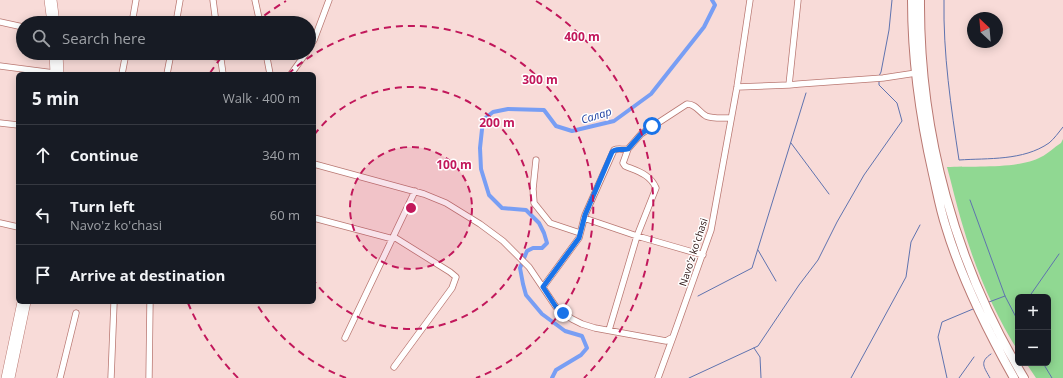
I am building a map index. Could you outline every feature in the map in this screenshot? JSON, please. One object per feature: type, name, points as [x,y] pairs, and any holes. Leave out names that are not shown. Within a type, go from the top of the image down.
[{"type":"highway","points":[[912,0],[912,18],[920,110],[945,226],[959,264],[978,299],[1003,358],[1014,378]]},
{"type":"highway","points":[[920,0],[923,73],[927,108],[934,145],[953,223],[974,279],[978,299]]},
{"type":"highway","points":[[982,308],[1024,378]]},
{"type":"main road","points":[[48,0],[50,16]]},
{"type":"main road","points":[[53,0],[55,16]]},
{"type":"main road","points":[[54,60],[56,72]]},
{"type":"main road","points":[[56,72],[58,60]]},
{"type":"main road","points":[[5,378],[21,304]]},
{"type":"main road","points":[[11,378],[27,304]]},
{"type":"street","points":[[133,16],[136,0]]},
{"type":"street","points":[[177,16],[180,0]]},
{"type":"street","points":[[213,0],[215,16]]},
{"type":"street","points":[[255,0],[258,16]]},
{"type":"street","points":[[316,35],[329,0]]},
{"type":"street","name":"Navo'z ko'chasi","points":[[658,378],[711,230],[737,87],[750,0]]},
{"type":"street","points":[[789,86],[798,0]]},
{"type":"street","points":[[0,22],[16,26]]},
{"type":"street","points":[[122,72],[125,60]]},
{"type":"street","points":[[167,72],[170,60]]},
{"type":"street","points":[[221,60],[223,72]]},
{"type":"street","points":[[267,60],[270,72]]},
{"type":"street","points":[[292,72],[301,60]]},
{"type":"street","points":[[0,66],[42,72]]},
{"type":"street","points":[[737,87],[789,86],[880,78],[916,73]]},
{"type":"street","points":[[610,330],[637,236],[656,188],[644,173],[625,166],[623,163],[628,149],[641,134],[687,104],[695,106],[704,115],[709,117],[731,118]]},
{"type":"street","points":[[0,123],[16,125]]},
{"type":"street","points":[[543,287],[579,238],[584,218],[612,152],[616,149],[628,149]]},
{"type":"street","points":[[536,160],[532,189],[534,203],[550,223],[580,233]]},
{"type":"street","points":[[316,165],[416,191],[446,203],[465,214],[492,232],[518,255],[529,267],[556,307],[572,319],[582,324],[595,328],[666,341],[673,337]]},
{"type":"street","points":[[345,338],[416,191]]},
{"type":"street","points":[[584,218],[637,236],[703,255]]},
{"type":"street","points":[[316,219],[393,238],[456,277],[452,288],[394,367]]},
{"type":"street","points":[[0,223],[16,227]]},
{"type":"street","points":[[111,378],[114,304]]},
{"type":"street","points":[[149,378],[150,304]]},
{"type":"street","points":[[60,378],[76,313]]},
{"type":"street","points":[[666,341],[669,348]]},
{"type":"green space","points":[[1063,139],[1063,378],[1036,378],[1028,366],[1051,366],[1051,294],[1015,294],[1015,346],[992,304],[978,271],[961,220],[947,167],[982,167],[1009,165],[1032,161],[1046,154],[1061,143]]},
{"type":"waterway","name":"Салар","points":[[552,378],[556,370],[581,355],[587,348],[582,336],[565,331],[542,314],[526,295],[520,268],[527,251],[533,248],[542,248],[547,243],[539,223],[526,210],[502,208],[489,195],[481,169],[480,148],[483,120],[493,112],[508,109],[544,110],[556,126],[572,131],[614,121],[651,94],[704,27],[715,5],[712,0]]},
{"type":"waterway","points":[[879,76],[889,30],[892,0]]},
{"type":"waterway","points":[[944,0],[946,60],[959,160],[1005,158],[1028,153],[1049,143],[1063,127]]},
{"type":"waterway","points":[[689,378],[758,346],[799,285],[818,260],[837,222],[864,175],[902,121],[897,103],[879,85],[879,81]]},
{"type":"waterway","points":[[698,296],[752,268],[806,93]]},
{"type":"waterway","points":[[791,143],[829,194]]},
{"type":"waterway","points":[[970,200],[1005,296],[1015,315]]},
{"type":"waterway","points":[[851,378],[906,277],[911,242],[920,225]]},
{"type":"waterway","points":[[758,250],[776,281]]},
{"type":"waterway","points":[[1031,294],[1059,254]]},
{"type":"waterway","points":[[989,302],[1005,296]]},
{"type":"waterway","points":[[947,378],[938,337],[942,322],[973,309]]},
{"type":"waterway","points":[[754,348],[760,357],[761,378]]},
{"type":"waterway","points":[[990,378],[984,362],[991,354]]},
{"type":"waterway","points":[[959,378],[974,357]]},
{"type":"waterway","points":[[1045,366],[1052,378]]},
{"type":"route","points":[[563,313],[549,298],[543,287],[579,238],[585,215],[612,152],[616,149],[628,149],[641,134],[652,126]]}]
